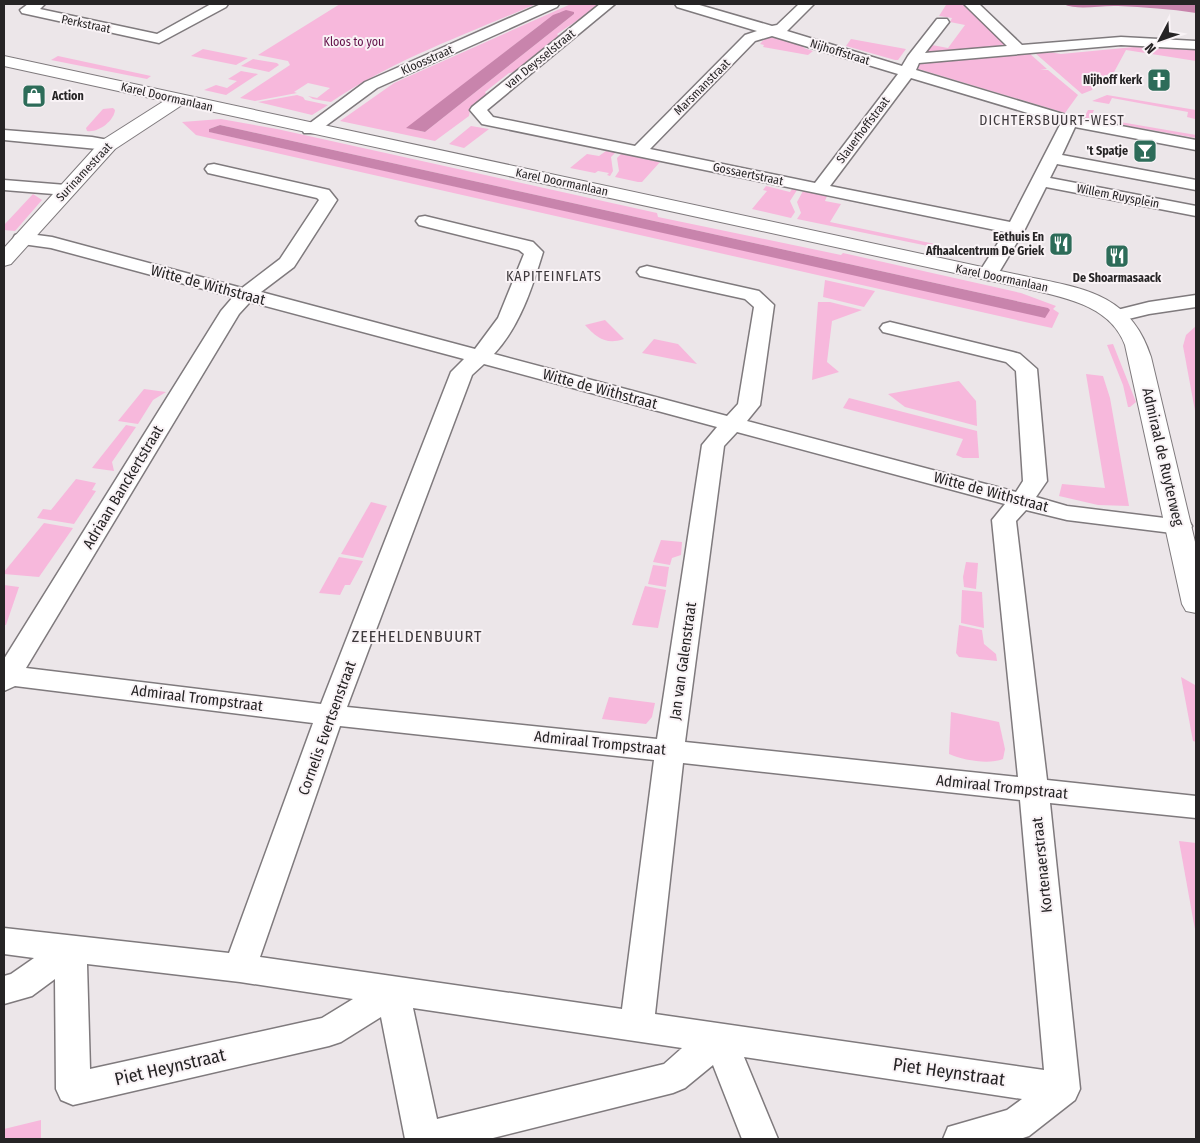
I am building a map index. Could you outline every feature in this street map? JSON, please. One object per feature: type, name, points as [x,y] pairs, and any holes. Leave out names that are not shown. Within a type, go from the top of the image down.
[{"type":"street","name":"Perkstraat","points":[[38,4],[27,10],[159,39],[221,4]]},
{"type":"street","name":"Kloosstraat","points":[[310,129],[371,85],[552,4]]},
{"type":"street","name":"van Deysselstraat","points":[[482,116],[478,110],[608,4]]},
{"type":"street","name":"Nijhoffstraat","points":[[682,4],[772,32],[910,66],[990,97],[1070,121],[1196,145]]},
{"type":"street","points":[[772,32],[789,22],[806,4]]},
{"type":"street","points":[[971,4],[1019,50]]},
{"type":"street","points":[[910,66],[942,22]]},
{"type":"street","name":"Marsmanstraat","points":[[638,152],[750,38],[772,32]]},
{"type":"street","points":[[910,66],[1019,50],[1122,41],[1196,45]]},
{"type":"street","name":"Karel Doormanlaan","points":[[4,60],[310,129],[426,152],[988,274],[1076,296],[1104,308],[1116,316]]},
{"type":"street","name":"Slauerhoffstraat","points":[[819,189],[910,66]]},
{"type":"street","name":"Surinamestraat","points":[[4,260],[108,145],[178,100]]},
{"type":"street","name":"Gossaertstraat","points":[[482,116],[488,121],[1016,229]]},
{"type":"street","points":[[988,274],[1016,229],[1070,121]]},
{"type":"street","points":[[4,135],[108,145]]},
{"type":"street","name":"Willem Ruysplein","points":[[1052,158],[1196,185]]},
{"type":"street","name":"Adriaan Banckertstraat","points":[[5,677],[231,310],[245,295],[287,263],[328,200],[323,194],[214,169]]},
{"type":"street","name":"Willem Ruysplein","points":[[1040,181],[1196,211]]},
{"type":"street","points":[[4,185],[66,190]]},
{"type":"street","name":"Cornelis Evertsenstraat","points":[[240,968],[330,715],[462,372],[481,357],[504,330],[518,298],[534,252],[526,246],[425,221]]},
{"type":"street","name":"Witte de Withstraat","points":[[22,239],[52,242],[1067,513],[1180,526]]},
{"type":"street","name":"Jan van Galenstraat","points":[[638,1025],[670,750],[714,445],[749,405],[764,306],[752,295],[647,272]]},
{"type":"street","points":[[1116,316],[1149,308],[1196,301]]},
{"type":"street","name":"Admiraal de Ruyterweg","points":[[1116,316],[1127,326],[1140,358],[1180,526],[1196,604]]},
{"type":"street","name":"Kortenaerstraat","points":[[890,328],[1013,358],[1026,369],[1035,481],[1022,500],[1004,520],[1034,790],[1063,1089]]},
{"type":"street","name":"Admiraal Trompstraat","points":[[5,677],[330,715],[1196,807]]},
{"type":"street","name":"Piet Heynstraat","points":[[4,941],[240,968],[1063,1089]]},
{"type":"street","points":[[4,990],[20,986],[71,950]]},
{"type":"street","name":"Piet Heynstraat","points":[[71,950],[73,1089],[330,1031],[393,992]]},
{"type":"street","points":[[393,992],[423,1139],[673,1077],[720,1038],[760,1139]]},
{"type":"street","points":[[962,1139],[1016,1124],[1063,1089]]},
{"type":"green space","name":"Kloos to you","points":[[340,4],[536,4],[405,60],[379,73],[331,102],[313,99],[308,96],[317,98],[330,88],[308,83],[294,92],[297,93],[255,101],[240,98],[290,65],[288,61],[258,55]]},
{"type":"green space","points":[[571,4],[602,4],[557,34],[560,37],[517,72],[509,73],[485,92],[487,96],[470,110],[469,116],[435,141],[340,121],[394,83]],"holes":[[[560,12],[574,14],[425,132],[407,128],[540,25]]]},
{"type":"green space","points":[[946,5],[963,5],[1010,46],[925,54],[932,45],[948,48],[965,25],[950,22],[952,18],[939,16]]},
{"type":"green space","points":[[766,37],[782,38],[802,44],[804,48],[813,51],[808,55],[763,47],[764,45],[760,44]]},
{"type":"green space","points":[[851,39],[906,49],[898,60],[895,60],[846,46]]},
{"type":"green space","points":[[1134,47],[1196,50],[1196,61],[1126,50],[1113,74],[1108,74],[1102,85],[1095,84],[1092,90],[1082,94],[1035,53],[1051,53],[1049,52],[1061,54]]},
{"type":"green space","points":[[203,49],[248,58],[236,65],[191,56]]},
{"type":"green space","points":[[1029,53],[1047,69],[1040,70],[1048,70],[1078,95],[1065,113],[915,68],[916,65],[923,63]]},
{"type":"green space","points":[[58,56],[151,76],[147,79],[51,60]]},
{"type":"green space","points":[[253,59],[279,65],[269,72],[241,66]]},
{"type":"green space","points":[[241,71],[258,74],[226,95],[204,90],[216,85],[227,88],[237,81],[228,79]]},
{"type":"green space","points":[[297,95],[305,100],[328,105],[312,115],[258,102]]},
{"type":"green space","points":[[1107,95],[1196,110],[1195,119],[1187,117],[1188,112],[1112,98],[1109,104],[1092,101]]},
{"type":"green space","points":[[113,108],[115,110],[114,114],[109,122],[96,130],[87,131],[86,128],[103,109]]},
{"type":"green space","points":[[1088,110],[1094,110],[1091,117],[1196,135],[1196,138],[1084,118]]},
{"type":"green space","points":[[221,119],[277,129],[657,213],[658,217],[841,255],[843,253],[1021,293],[1056,306],[1053,309],[1059,313],[1052,328],[196,135],[182,122]],"holes":[[[220,125],[1048,308],[810,265],[210,132],[209,129]]]},
{"type":"green space","points":[[471,126],[489,129],[464,148],[449,144]]},
{"type":"green space","points":[[606,151],[616,152],[611,157],[613,171],[610,176],[607,175],[609,173],[598,171],[595,173],[570,168],[587,154],[599,156]]},
{"type":"green space","points":[[621,154],[660,162],[642,182],[638,182],[615,177],[619,171],[617,158]]},
{"type":"green space","points":[[766,186],[790,192],[792,189],[797,190],[790,201],[795,212],[791,218],[752,209],[767,191],[763,190]]},
{"type":"green space","points":[[803,191],[827,196],[825,201],[841,204],[830,222],[935,244],[933,247],[797,219],[801,213],[797,202]]},
{"type":"green space","points":[[33,194],[42,200],[15,231],[4,230],[4,225]]},
{"type":"green space","points":[[825,280],[875,291],[864,307],[823,297]]},
{"type":"green space","points":[[818,302],[830,302],[862,310],[832,321],[827,362],[839,372],[812,380]]},
{"type":"green space","points":[[605,320],[624,339],[607,341],[598,337],[585,325]]},
{"type":"green space","points":[[1196,326],[1196,416],[1183,346],[1186,335]]},
{"type":"green space","points":[[654,339],[678,344],[697,364],[642,353]]},
{"type":"green space","points":[[1113,344],[1136,402],[1130,407],[1128,407],[1123,385],[1107,345]]},
{"type":"green space","points":[[1086,374],[1103,376],[1110,398],[1129,506],[1098,505],[1059,496],[1062,484],[1105,488]]},
{"type":"green space","points":[[959,381],[976,401],[977,426],[905,407],[888,394]]},
{"type":"green space","points":[[144,389],[166,392],[153,400],[138,424],[118,421]]},
{"type":"green space","points":[[849,398],[977,431],[979,458],[963,458],[956,455],[963,439],[843,408]]},
{"type":"green space","points":[[126,425],[136,427],[112,462],[114,471],[92,468]]},
{"type":"green space","points":[[76,479],[96,483],[92,490],[96,491],[74,524],[37,518],[43,509],[51,510]]},
{"type":"green space","points":[[371,502],[387,506],[363,558],[341,554]]},
{"type":"green space","points":[[44,523],[73,528],[39,577],[4,574],[4,572]]},
{"type":"green space","points":[[661,540],[682,542],[681,555],[672,558],[670,565],[653,562]]},
{"type":"green space","points":[[339,557],[363,561],[350,585],[345,585],[340,595],[319,593]]},
{"type":"green space","points":[[966,562],[978,563],[976,589],[964,587],[963,577]]},
{"type":"green space","points":[[653,565],[669,567],[666,587],[648,584]]},
{"type":"green space","points":[[4,585],[19,587],[6,625],[4,625]]},
{"type":"green space","points":[[645,586],[666,590],[658,628],[632,625]]},
{"type":"green space","points":[[962,590],[982,592],[984,628],[961,623]]},
{"type":"green space","points":[[959,625],[982,630],[984,644],[996,654],[997,661],[959,657],[956,653]]},
{"type":"green space","points":[[1181,677],[1195,685],[1196,742],[1193,741]]},
{"type":"green space","points":[[609,697],[655,703],[652,717],[646,724],[602,719]]},
{"type":"green space","points":[[951,712],[999,722],[1005,749],[1003,759],[990,762],[976,761],[949,754]]},
{"type":"green space","points":[[1179,841],[1196,843],[1196,935]]},
{"type":"green space","points":[[41,1120],[41,1139],[4,1139],[4,1129]]},
{"type":"shaded area","points":[[1063,4],[1196,4],[1196,13],[1128,6],[1076,7]]},
{"type":"shaded area","points":[[566,10],[574,12],[574,14],[425,132],[406,128],[553,15]]},
{"type":"shaded area","points":[[220,125],[1048,308],[1050,310],[1045,318],[209,132],[209,129]]},
{"type":"place","name":"Nijhoff kerk","points":[[1159,80]]},
{"type":"place","name":"Action","points":[[34,96]]},
{"type":"place","name":"'t Spatje","points":[[1145,151]]},
{"type":"place","name":"Eethuis En Afhaalcentrum De Griek","points":[[1061,244]]},
{"type":"place","name":"De Shoarmasaack","points":[[1117,256]]},
{"type":"district","name":"DICHTERSBUURT-WEST","points":[[1052,120]]},
{"type":"district","name":"KAPITEINFLATS","points":[[554,276]]},
{"type":"district","name":"ZEEHELDENBUURT","points":[[417,636]]}]
